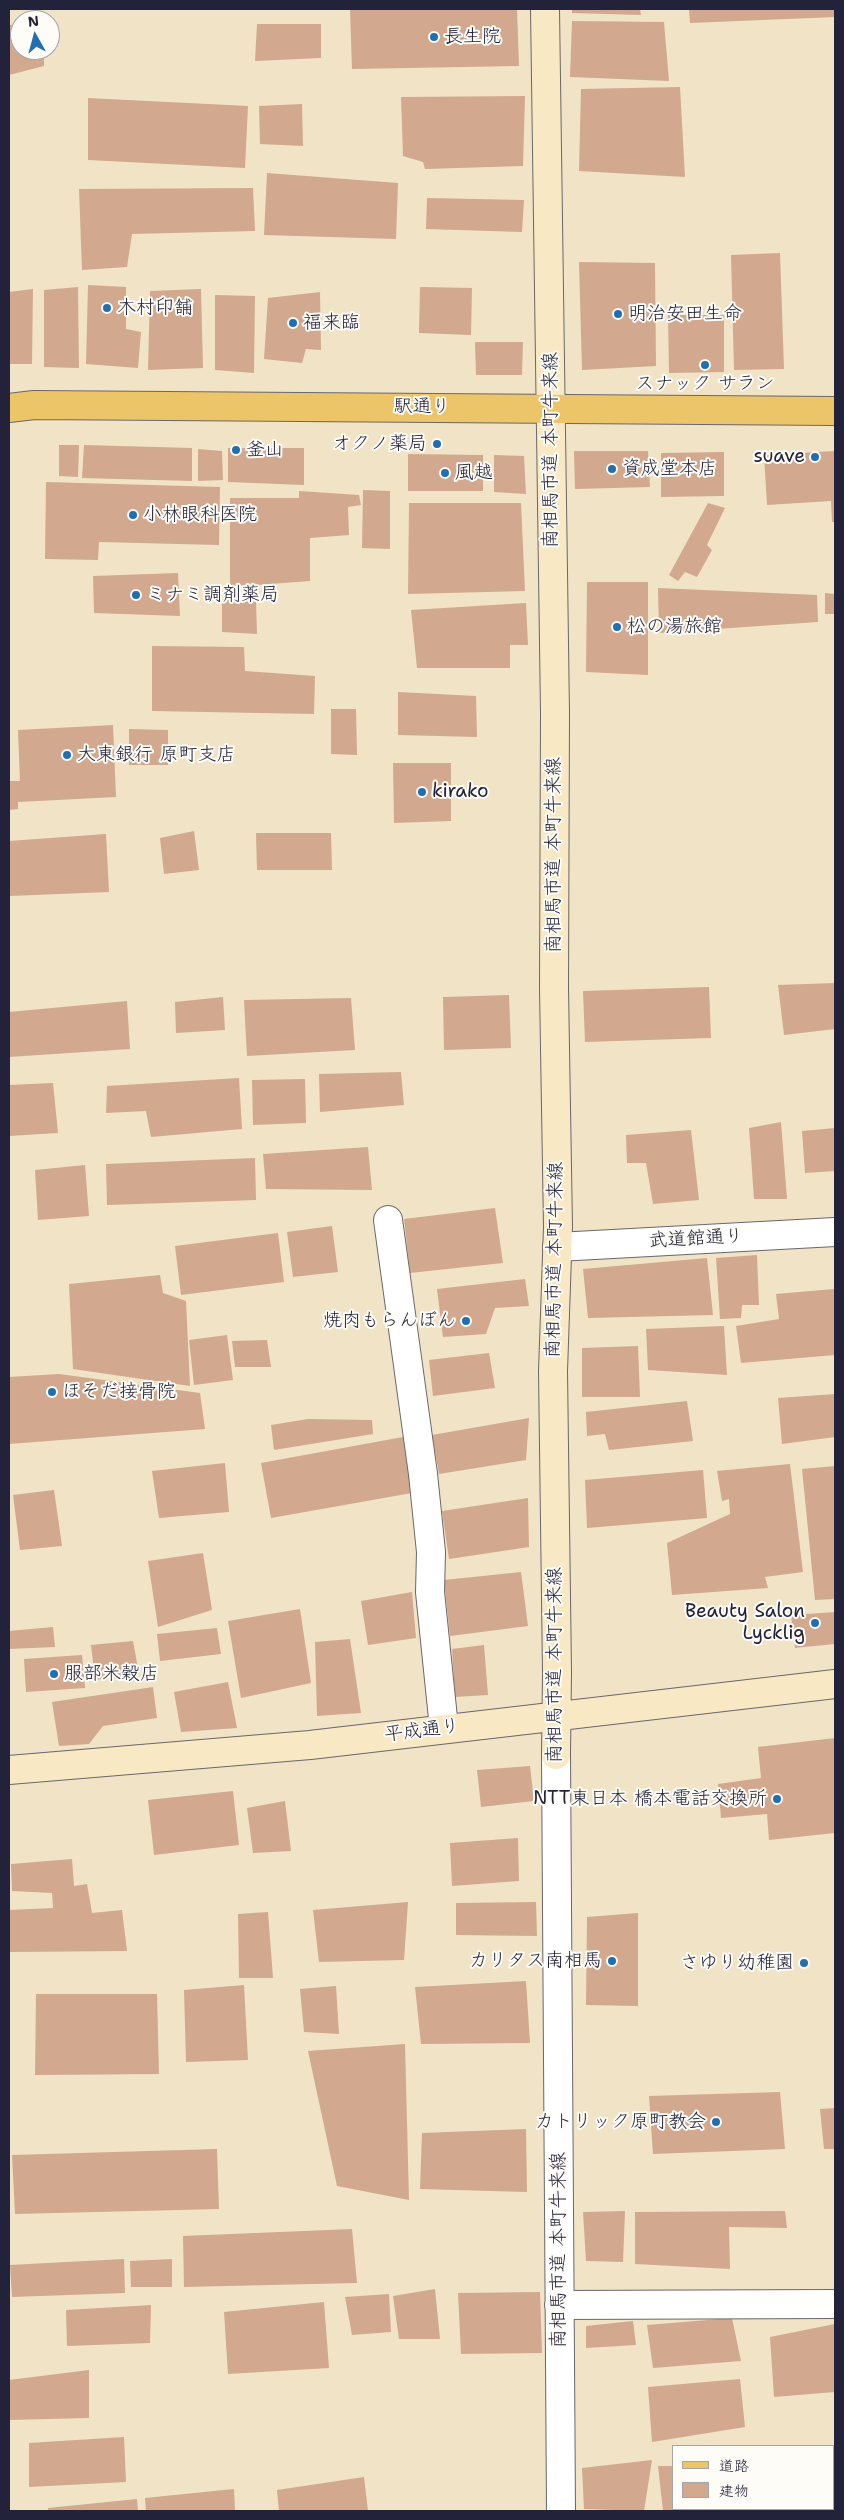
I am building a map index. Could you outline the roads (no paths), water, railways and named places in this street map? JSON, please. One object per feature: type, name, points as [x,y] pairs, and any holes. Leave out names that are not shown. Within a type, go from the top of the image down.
[{"type":"main road","name":"駅通り","points":[[9,408],[34,405],[835,410]]},
{"type":"street","name":"南相馬市道 本町牛来線","points":[[545,9],[551,408],[557,1247],[553,1371],[557,1716],[561,2511]]},
{"type":"street","points":[[388,1220],[423,1474],[431,1552],[430,1592],[444,1728]]},
{"type":"street","name":"武道館通り","points":[[557,1247],[835,1232]]},
{"type":"street","name":"平成通り","points":[[9,1770],[310,1745],[835,1684]]},
{"type":"street","points":[[559,2305],[835,2304]]},
{"type":"place","name":"長生院","points":[[434,37]]},
{"type":"place","name":"木村印舗","points":[[107,308]]},
{"type":"place","name":"明治安田生命","points":[[618,314]]},
{"type":"place","name":"福来臨","points":[[293,323]]},
{"type":"place","name":"スナック サラン","points":[[705,365]]},
{"type":"place","name":"オクノ薬局","points":[[437,444]]},
{"type":"place","name":"釜山","points":[[236,450]]},
{"type":"place","name":"suave","points":[[815,457]]},
{"type":"place","name":"資成堂本店","points":[[612,469]]},
{"type":"place","name":"風越","points":[[445,473]]},
{"type":"place","name":"小林眼科医院","points":[[133,515]]},
{"type":"place","name":"ミナミ調剤薬局","points":[[136,595]]},
{"type":"place","name":"松の湯旅館","points":[[617,627]]},
{"type":"place","name":"大東銀行 原町支店","points":[[67,755]]},
{"type":"place","name":"kirako","points":[[422,792]]},
{"type":"place","name":"焼肉もらんぼん","points":[[466,1321]]},
{"type":"place","name":"ほそだ接骨院","points":[[52,1392]]},
{"type":"place","name":"Beauty Salon Lycklig","points":[[815,1623]]},
{"type":"place","name":"服部米穀店","points":[[54,1674]]},
{"type":"place","name":"NTT東日本 橋本電話交換所","points":[[777,1799]]},
{"type":"place","name":"カリタス南相馬","points":[[612,1961]]},
{"type":"place","name":"さゆり幼稚園","points":[[804,1963]]},
{"type":"place","name":"カトリック原町教会","points":[[716,2122]]}]
